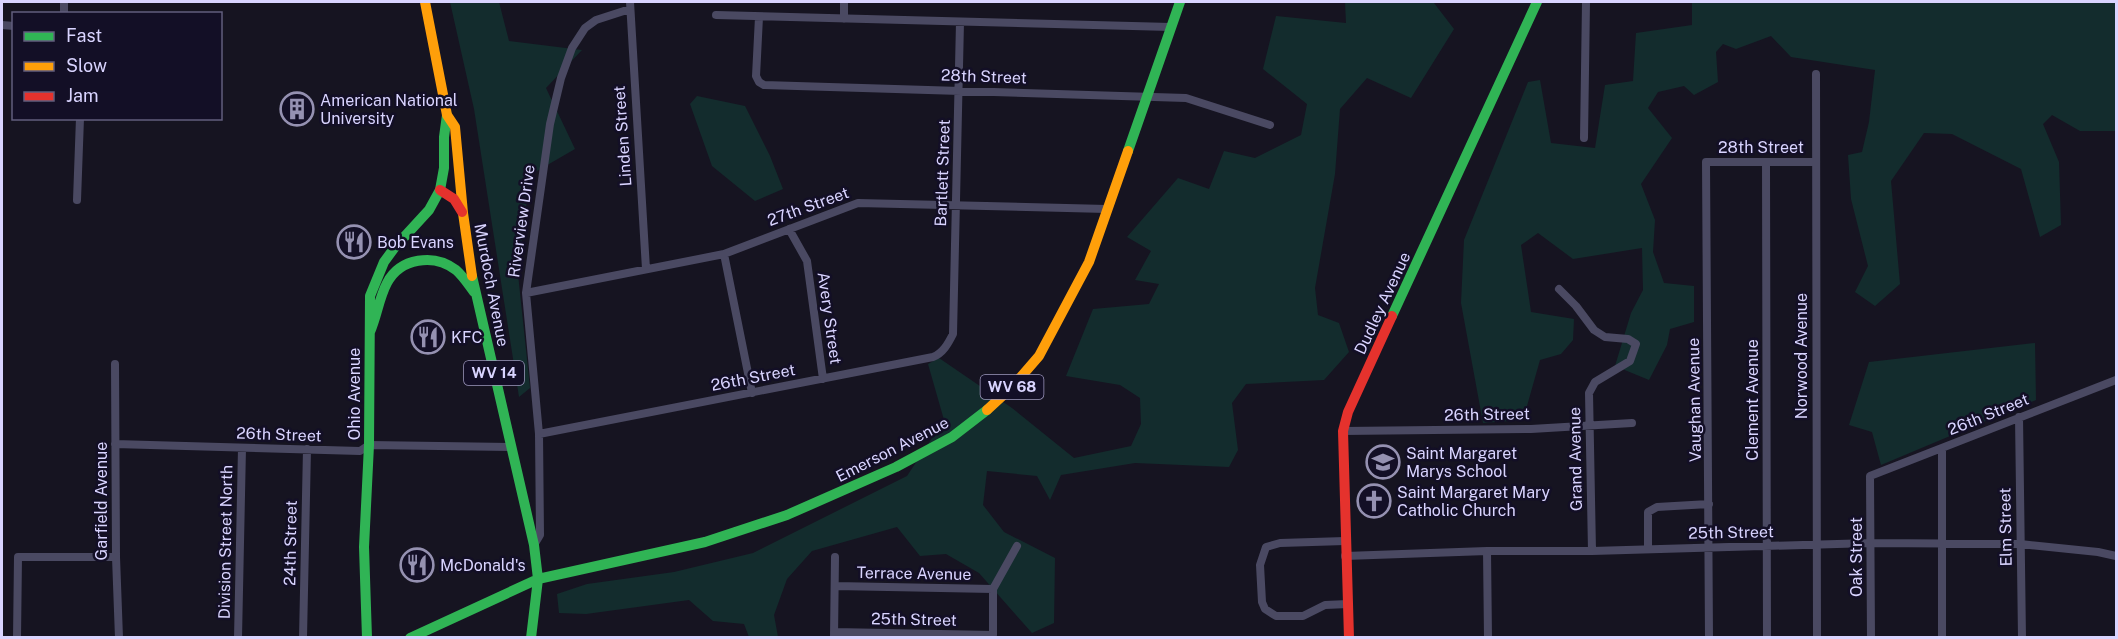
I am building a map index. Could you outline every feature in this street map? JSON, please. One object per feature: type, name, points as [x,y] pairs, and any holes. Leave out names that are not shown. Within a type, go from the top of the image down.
[{"type":"main road","name":"Murdoch Avenue","points":[[425,2],[447,115],[455,127],[463,213],[475,293],[534,545],[538,579],[531,638]]},
{"type":"main road","name":"Emerson Avenue","points":[[538,579],[705,542],[742,531],[839,493],[896,466],[952,437],[983,414],[1013,386],[1039,356],[1086,269],[1180,2]]},
{"type":"main road","name":"Dudley Avenue","points":[[1350,638],[1345,556],[1343,431],[1348,412],[1538,2]]},
{"type":"main road","name":"Murdoch Avenue","points":[[445,174],[446,151],[443,129],[447,115]]},
{"type":"main road","name":"Ohio Avenue","points":[[367,638],[364,547],[369,445],[370,296],[382,263],[429,210],[440,190],[445,174]]},
{"type":"main road","points":[[440,190],[454,199],[463,213]]},
{"type":"main road","points":[[369,334],[378,318],[381,298],[387,282],[401,266],[422,259],[441,262],[461,275],[475,293]]},
{"type":"main road","name":"WV 68","points":[[410,638],[538,579]]},
{"type":"street","points":[[844,2],[844,19]]},
{"type":"street","points":[[1584,138],[1586,2]]},
{"type":"street","name":"Linden Street","points":[[630,5],[646,268]]},
{"type":"street","name":"Riverview Drive","points":[[534,545],[540,535],[539,434],[526,292],[550,124],[561,78],[572,48],[585,28],[596,20],[630,5]]},
{"type":"street","points":[[716,15],[1171,27]]},
{"type":"street","name":"28th Street","points":[[759,16],[756,76],[764,85],[1186,98],[1270,125]]},
{"type":"street","name":"Bartlett Street","points":[[953,326],[960,22]]},
{"type":"street","name":"Norwood Avenue","points":[[1816,74],[1817,638]]},
{"type":"street","points":[[77,200],[80,120]]},
{"type":"street","name":"28th Street","points":[[1706,162],[1816,162]]},
{"type":"street","name":"Vaughan Avenue","points":[[1706,162],[1709,638]]},
{"type":"street","name":"Clement Avenue","points":[[1766,162],[1767,638]]},
{"type":"street","name":"27th Street","points":[[526,292],[724,254],[858,203],[1107,209]]},
{"type":"street","name":"Avery Street","points":[[789,229],[807,261],[823,379]]},
{"type":"street","points":[[724,254],[752,393]]},
{"type":"street","name":"Grand Avenue","points":[[1559,289],[1576,306],[1594,330],[1605,337],[1628,339],[1636,344],[1629,361],[1595,382],[1589,393],[1592,551]]},
{"type":"street","name":"26th Street","points":[[539,434],[933,357],[939,355],[948,345],[953,334],[953,326]]},
{"type":"street","name":"Garfield Avenue","points":[[115,364],[116,557],[119,638]]},
{"type":"street","name":"26th Street","points":[[1870,476],[2116,380]]},
{"type":"street","name":"Elm Street","points":[[2019,417],[2022,638]]},
{"type":"street","name":"26th Street","points":[[1343,431],[1531,429],[1632,423]]},
{"type":"street","name":"26th Street","points":[[116,444],[360,451],[369,445],[512,447]]},
{"type":"street","name":"Division Street North","points":[[238,638],[242,447]]},
{"type":"street","name":"24th Street","points":[[303,638],[307,449]]},
{"type":"street","points":[[1942,449],[1942,638]]},
{"type":"street","name":"Oak Street","points":[[1870,476],[1871,638]]},
{"type":"street","points":[[1648,549],[1648,512],[1657,507],[1709,504]]},
{"type":"street","points":[[1345,541],[1280,543],[1266,547],[1260,565],[1262,602],[1265,609],[1276,616],[1303,616],[1325,605],[1348,604]]},
{"type":"street","name":"25th Street","points":[[1345,556],[1487,550],[1592,551],[1943,543],[2020,544],[2116,556]]},
{"type":"street","points":[[993,589],[1017,546]]},
{"type":"street","points":[[1487,550],[1488,638]]},
{"type":"street","points":[[17,638],[18,557],[116,557]]},
{"type":"street","points":[[834,635],[835,557]]},
{"type":"street","name":"Terrace Avenue","points":[[835,586],[993,589]]},
{"type":"street","name":"25th Street","points":[[834,635],[993,635],[993,589]]},
{"type":"green space","points":[[450,2],[499,2],[509,41],[582,50],[546,88],[575,149],[530,175],[518,274],[530,388],[519,397],[474,109]]},
{"type":"green space","points":[[1345,2],[1434,3],[1454,29],[1411,98],[1367,78],[1340,109],[1335,174],[1315,288],[1318,315],[1339,323],[1349,352],[1324,380],[1246,384],[1232,403],[1238,450],[1229,467],[1135,463],[1061,475],[1050,500],[1037,476],[987,471],[983,505],[1004,532],[1055,558],[1054,623],[1032,633],[979,573],[946,554],[920,556],[897,527],[812,551],[787,579],[774,615],[778,637],[749,637],[744,624],[713,621],[689,600],[586,614],[559,613],[557,594],[587,584],[674,572],[753,553],[907,476],[944,420],[928,364],[939,358],[1012,408],[1074,458],[1131,446],[1141,424],[1140,398],[1120,385],[1066,376],[1093,309],[1149,304],[1159,284],[1135,280],[1151,251],[1127,237],[1178,178],[1209,189],[1224,151],[1255,158],[1301,135],[1307,104],[1263,69],[1276,16],[1346,23]]},
{"type":"green space","points":[[1692,2],[2116,2],[2116,131],[2080,131],[2052,115],[2043,124],[2059,162],[2061,225],[2040,237],[2021,169],[1952,134],[1924,133],[1891,181],[1900,284],[1875,306],[1855,292],[1868,266],[1851,199],[1848,155],[1862,152],[1869,122],[1875,70],[1791,57],[1771,36],[1736,49],[1723,44],[1716,52],[1718,82],[1694,95],[1684,86],[1658,92],[1648,108],[1672,138],[1641,184],[1655,220],[1653,252],[1664,283],[1694,286],[1694,322],[1670,329],[1667,345],[1649,380],[1615,366],[1631,313],[1643,290],[1642,248],[1573,259],[1538,233],[1521,245],[1531,312],[1574,319],[1573,340],[1561,354],[1540,360],[1523,420],[1483,423],[1461,303],[1464,240],[1528,82],[1540,80],[1551,143],[1595,148],[1605,85],[1633,81],[1636,33],[1692,25]]},
{"type":"green space","points":[[697,96],[745,106],[770,156],[783,189],[755,201],[712,166],[690,104]]},
{"type":"green space","points":[[2035,343],[2036,400],[1881,465],[1872,432],[1849,425],[1869,362]]},
{"type":"traffic: fast","points":[[1128,151],[1180,2]]},
{"type":"traffic: fast","points":[[1392,316],[1537,2]]},
{"type":"traffic: fast","points":[[367,638],[364,547],[369,445],[370,296],[384,262],[429,210],[440,190],[444,168],[447,115]]},
{"type":"traffic: fast","points":[[370,332],[387,283],[400,268],[409,263],[428,260],[447,265],[459,272],[474,292]]},
{"type":"traffic: fast","points":[[472,276],[534,545],[538,579],[531,638]]},
{"type":"traffic: fast","points":[[410,638],[538,579],[705,542],[787,515],[896,467],[952,437],[987,410]]},
{"type":"traffic: slow","points":[[425,2],[447,115],[455,127],[463,213],[472,276]]},
{"type":"traffic: slow","points":[[987,410],[1013,386],[1039,356],[1089,262],[1128,151]]},
{"type":"traffic: jam","points":[[440,190],[454,199],[462,212]]},
{"type":"traffic: jam","points":[[1349,638],[1343,431],[1348,412],[1392,316]]},
{"type":"place","name":"American National University","points":[[297,109]]},
{"type":"place","name":"Bob Evans","points":[[354,242]]},
{"type":"place","name":"KFC","points":[[428,337]]},
{"type":"place","name":"Saint Margaret Marys School","points":[[1383,462]]},
{"type":"place","name":"Saint Margaret Mary Catholic Church","points":[[1374,501]]},
{"type":"place","name":"McDonald's","points":[[417,565]]}]
